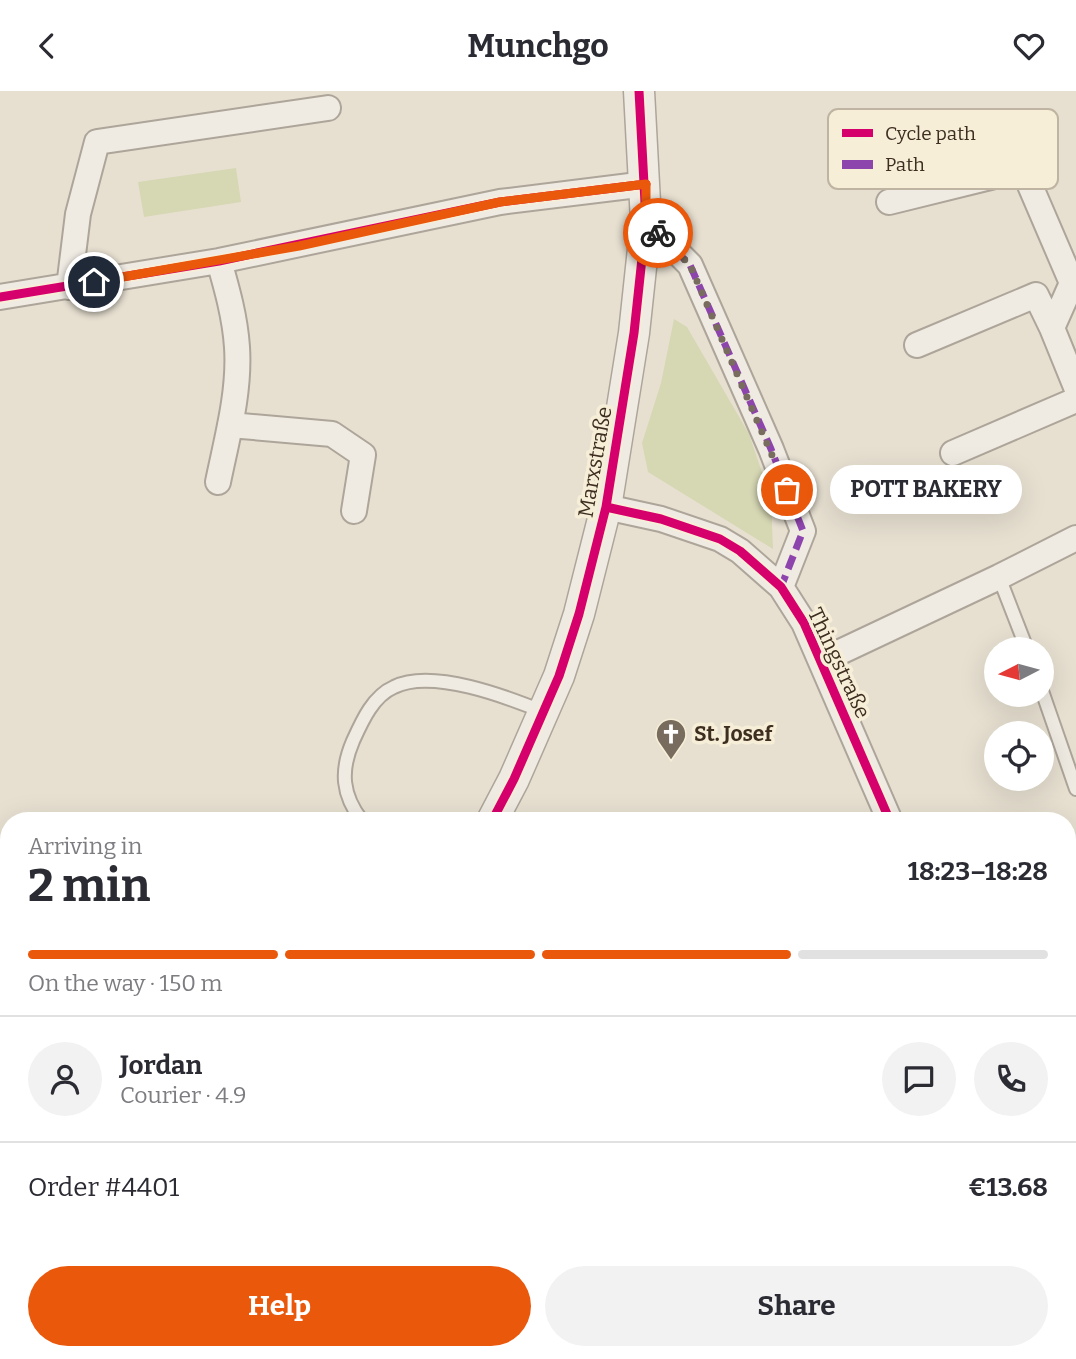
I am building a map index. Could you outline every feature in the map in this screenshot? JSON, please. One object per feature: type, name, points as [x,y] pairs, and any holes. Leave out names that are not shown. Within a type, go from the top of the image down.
[{"type":"street","name":"Marxstraße","points":[[497,812],[544,712],[579,614],[606,507],[639,298],[646,221],[639,91]]},
{"type":"street","points":[[69,287],[78,214],[97,142],[328,108]]},
{"type":"street","points":[[0,297],[219,261],[500,202],[646,184]]},
{"type":"street","points":[[889,202],[942,189]]},
{"type":"street","points":[[1032,189],[1072,283],[1052,328]]},
{"type":"street","points":[[646,221],[690,265],[771,449],[803,531],[781,587]]},
{"type":"street","points":[[219,261],[231,301],[237,348],[230,425],[219,482]]},
{"type":"street","points":[[917,345],[1036,295],[1076,387]]},
{"type":"street","points":[[953,453],[1076,400]]},
{"type":"street","points":[[230,425],[332,434],[353,448],[363,455],[354,511]]},
{"type":"street","name":"Thingstraße","points":[[606,507],[661,519],[719,539],[740,551],[781,587],[804,623],[886,812]]},
{"type":"street","points":[[821,661],[1076,538]]},
{"type":"lane","points":[[999,577],[1022,637]]},
{"type":"lane","points":[[356,812],[343,781],[346,757],[359,726],[378,698],[394,686],[412,682],[456,684],[499,694],[544,712]]},
{"type":"lane","points":[[1048,707],[1076,789]]},
{"type":"green space","points":[[236,168],[241,202],[144,217],[138,182]]},
{"type":"green space","points":[[674,319],[687,327],[749,434],[771,499],[773,549],[648,472],[642,443],[661,383]]},
{"type":"marked path","points":[[646,221],[690,265],[771,449],[803,531],[781,587]]},
{"type":"cycle path","points":[[497,812],[559,676],[579,614],[606,507],[634,333],[646,221],[639,91]]},
{"type":"cycle path","points":[[0,297],[219,261],[500,202],[646,184]]},
{"type":"cycle path","points":[[606,507],[661,519],[720,539],[740,551],[781,587],[804,623],[886,812]]},
{"type":"way so far","points":[[658,233],[690,265],[787,490]]},
{"type":"place","name":"POTT BAKERY","points":[[787,490]]},
{"type":"place","name":"St. Josef","points":[[671,761]]},
{"type":"route","points":[[94,282],[299,246],[500,202],[646,184],[646,221],[658,233]]}]
